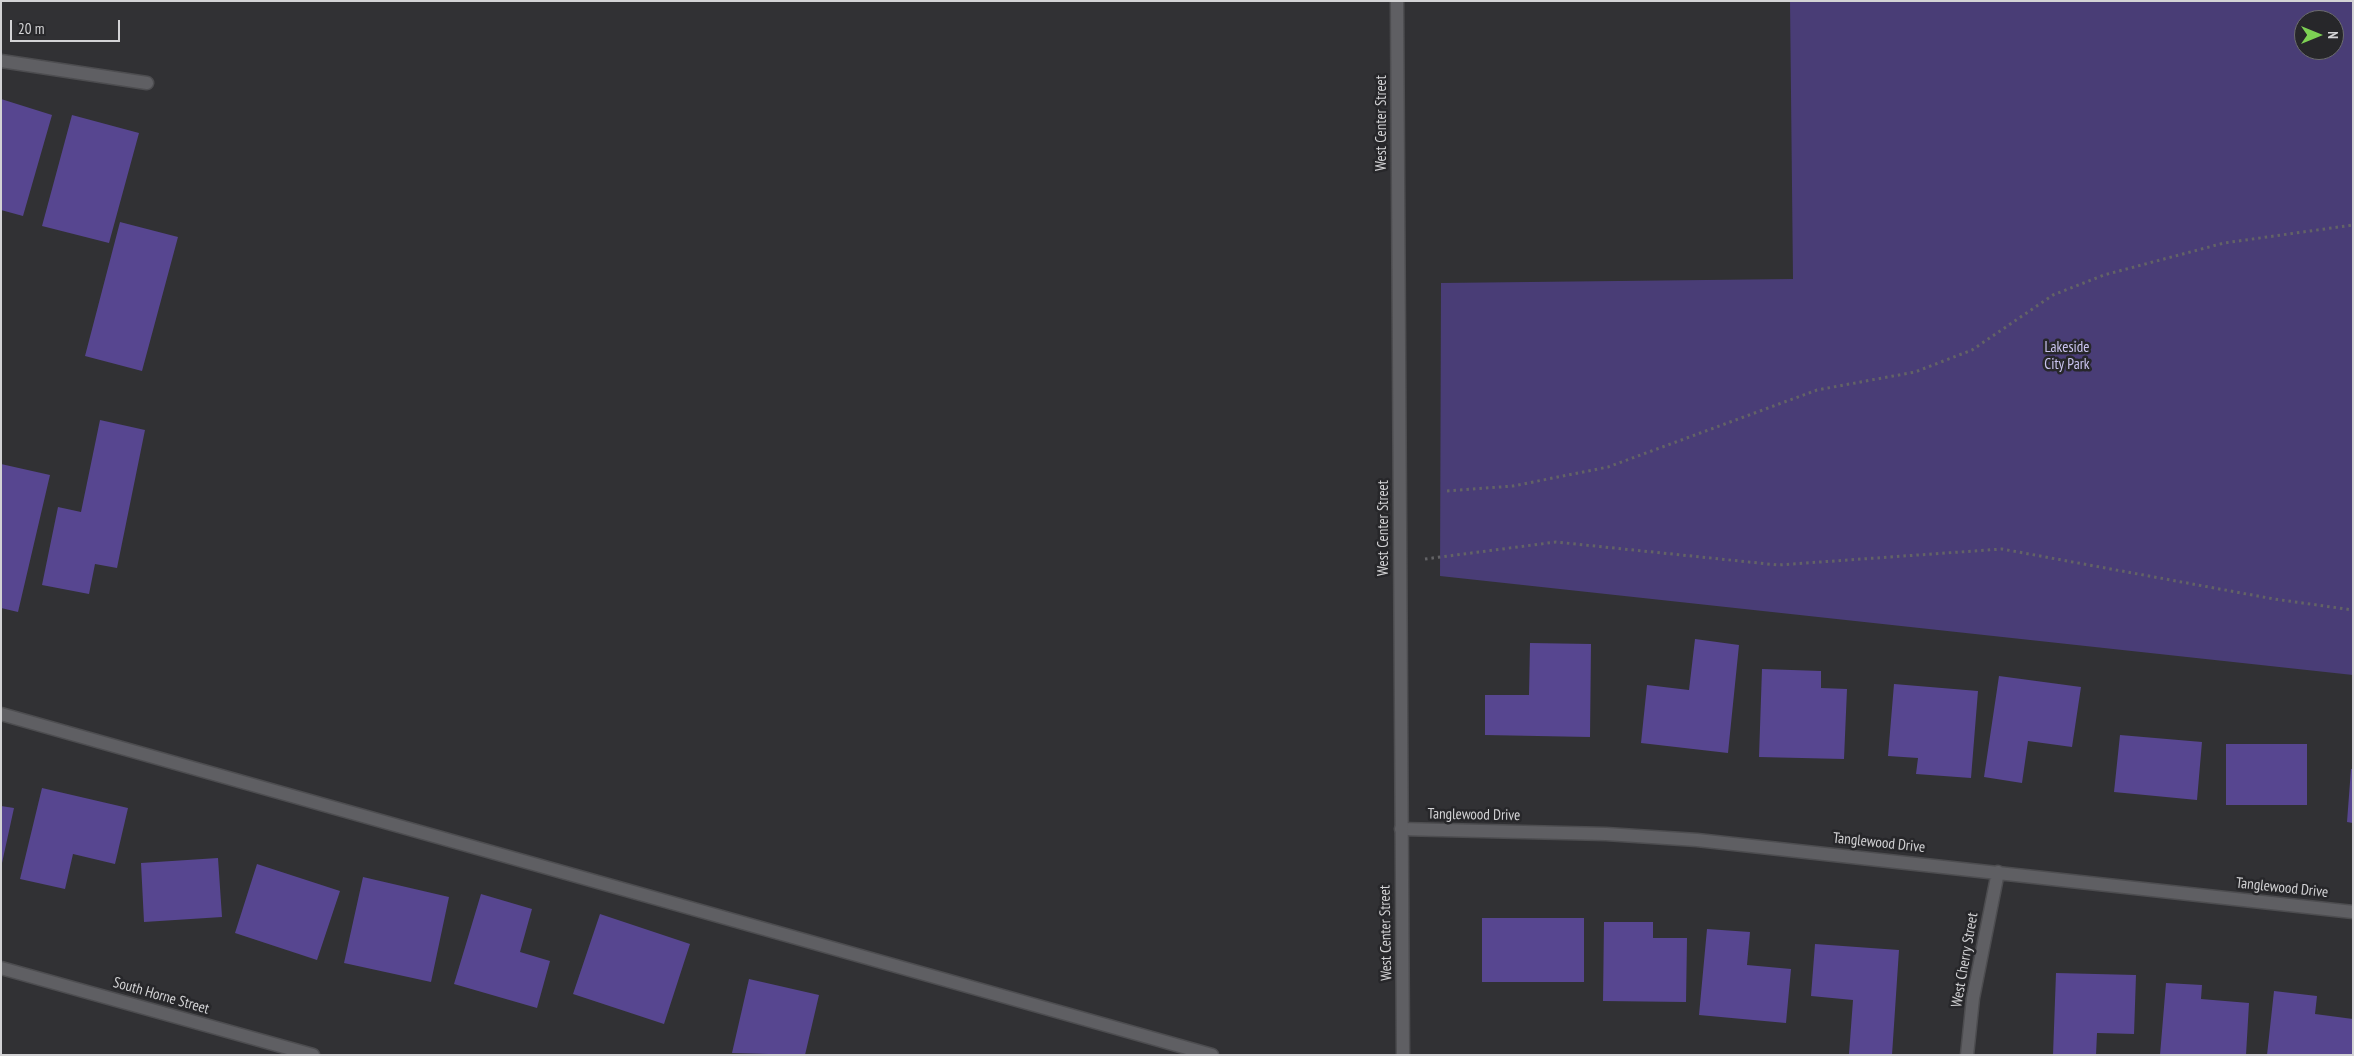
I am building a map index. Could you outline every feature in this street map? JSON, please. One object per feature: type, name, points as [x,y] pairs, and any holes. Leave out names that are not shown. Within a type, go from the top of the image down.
[{"type":"street","name":"West Center Street","points":[[1397,1],[1403,1055]]},
{"type":"street","points":[[1,61],[147,83]]},
{"type":"street","points":[[1,714],[1212,1055]]},
{"type":"street","name":"Tanglewood Drive","points":[[1401,829],[1606,834],[1697,840],[2353,912]]},
{"type":"street","name":"West Cherry Street","points":[[1966,1055],[1973,998],[1998,872]]},
{"type":"street","name":"South Horne Street","points":[[1,968],[313,1055]]},
{"type":"path","points":[[1447,491],[1513,486],[1608,468],[1817,390],[1915,372],[1972,350],[2053,296],[2104,275],[2224,243],[2353,225]]},
{"type":"path","points":[[1400,562],[1556,542],[1778,565],[2002,548],[2274,599],[2353,610]]},
{"type":"green space","name":"Lakeside City Park","points":[[1790,1],[2353,1],[2353,675],[1440,576],[1441,283],[1793,279]]},
{"type":"building","points":[[1,99],[52,115],[23,216],[1,210]]},
{"type":"building","points":[[72,115],[139,133],[109,243],[42,226]]},
{"type":"building","points":[[120,222],[178,237],[142,371],[85,356]]},
{"type":"building","points":[[100,420],[145,430],[117,568],[95,564],[89,594],[42,585],[58,507],[81,512]]},
{"type":"building","points":[[1,464],[50,475],[18,612],[1,608]]},
{"type":"building","points":[[1695,639],[1739,645],[1728,753],[1641,743],[1647,685],[1689,690]]},
{"type":"building","points":[[1530,643],[1591,644],[1590,737],[1485,735],[1485,695],[1529,695]]},
{"type":"building","points":[[1762,669],[1821,671],[1821,688],[1847,689],[1844,759],[1759,757]]},
{"type":"building","points":[[1999,676],[2081,687],[2072,747],[2028,741],[2022,783],[1984,777]]},
{"type":"building","points":[[1894,684],[1978,691],[1971,778],[1916,774],[1918,758],[1888,756]]},
{"type":"building","points":[[2120,735],[2202,742],[2197,800],[2114,792]]},
{"type":"building","points":[[2226,744],[2307,744],[2307,805],[2226,805]]},
{"type":"building","points":[[2351,769],[2353,769],[2353,823],[2347,822]]},
{"type":"building","points":[[42,788],[128,808],[115,864],[73,854],[65,889],[20,879]]},
{"type":"building","points":[[1,806],[14,808],[2,863],[1,863]]},
{"type":"building","points":[[218,858],[222,917],[144,922],[141,863]]},
{"type":"building","points":[[257,864],[340,891],[317,960],[235,933]]},
{"type":"building","points":[[363,877],[449,897],[431,982],[344,963]]},
{"type":"building","points":[[481,894],[532,909],[520,952],[550,961],[537,1008],[454,984]]},
{"type":"building","points":[[600,914],[690,944],[664,1024],[573,994]]},
{"type":"building","points":[[1482,918],[1584,918],[1584,982],[1482,982]]},
{"type":"building","points":[[1604,922],[1653,922],[1653,938],[1687,938],[1686,1002],[1603,1001]]},
{"type":"building","points":[[1707,929],[1750,932],[1747,965],[1791,969],[1786,1023],[1699,1015]]},
{"type":"building","points":[[1815,944],[1899,950],[1892,1055],[1849,1054],[1853,1000],[1811,996]]},
{"type":"building","points":[[2056,973],[2136,975],[2134,1034],[2097,1033],[2096,1055],[2053,1055]]},
{"type":"building","points":[[749,979],[819,995],[805,1055],[732,1053]]},
{"type":"building","points":[[2166,983],[2202,985],[2201,999],[2249,1003],[2246,1055],[2160,1055]]},
{"type":"building","points":[[2274,991],[2317,996],[2315,1014],[2353,1019],[2353,1055],[2267,1055]]}]
